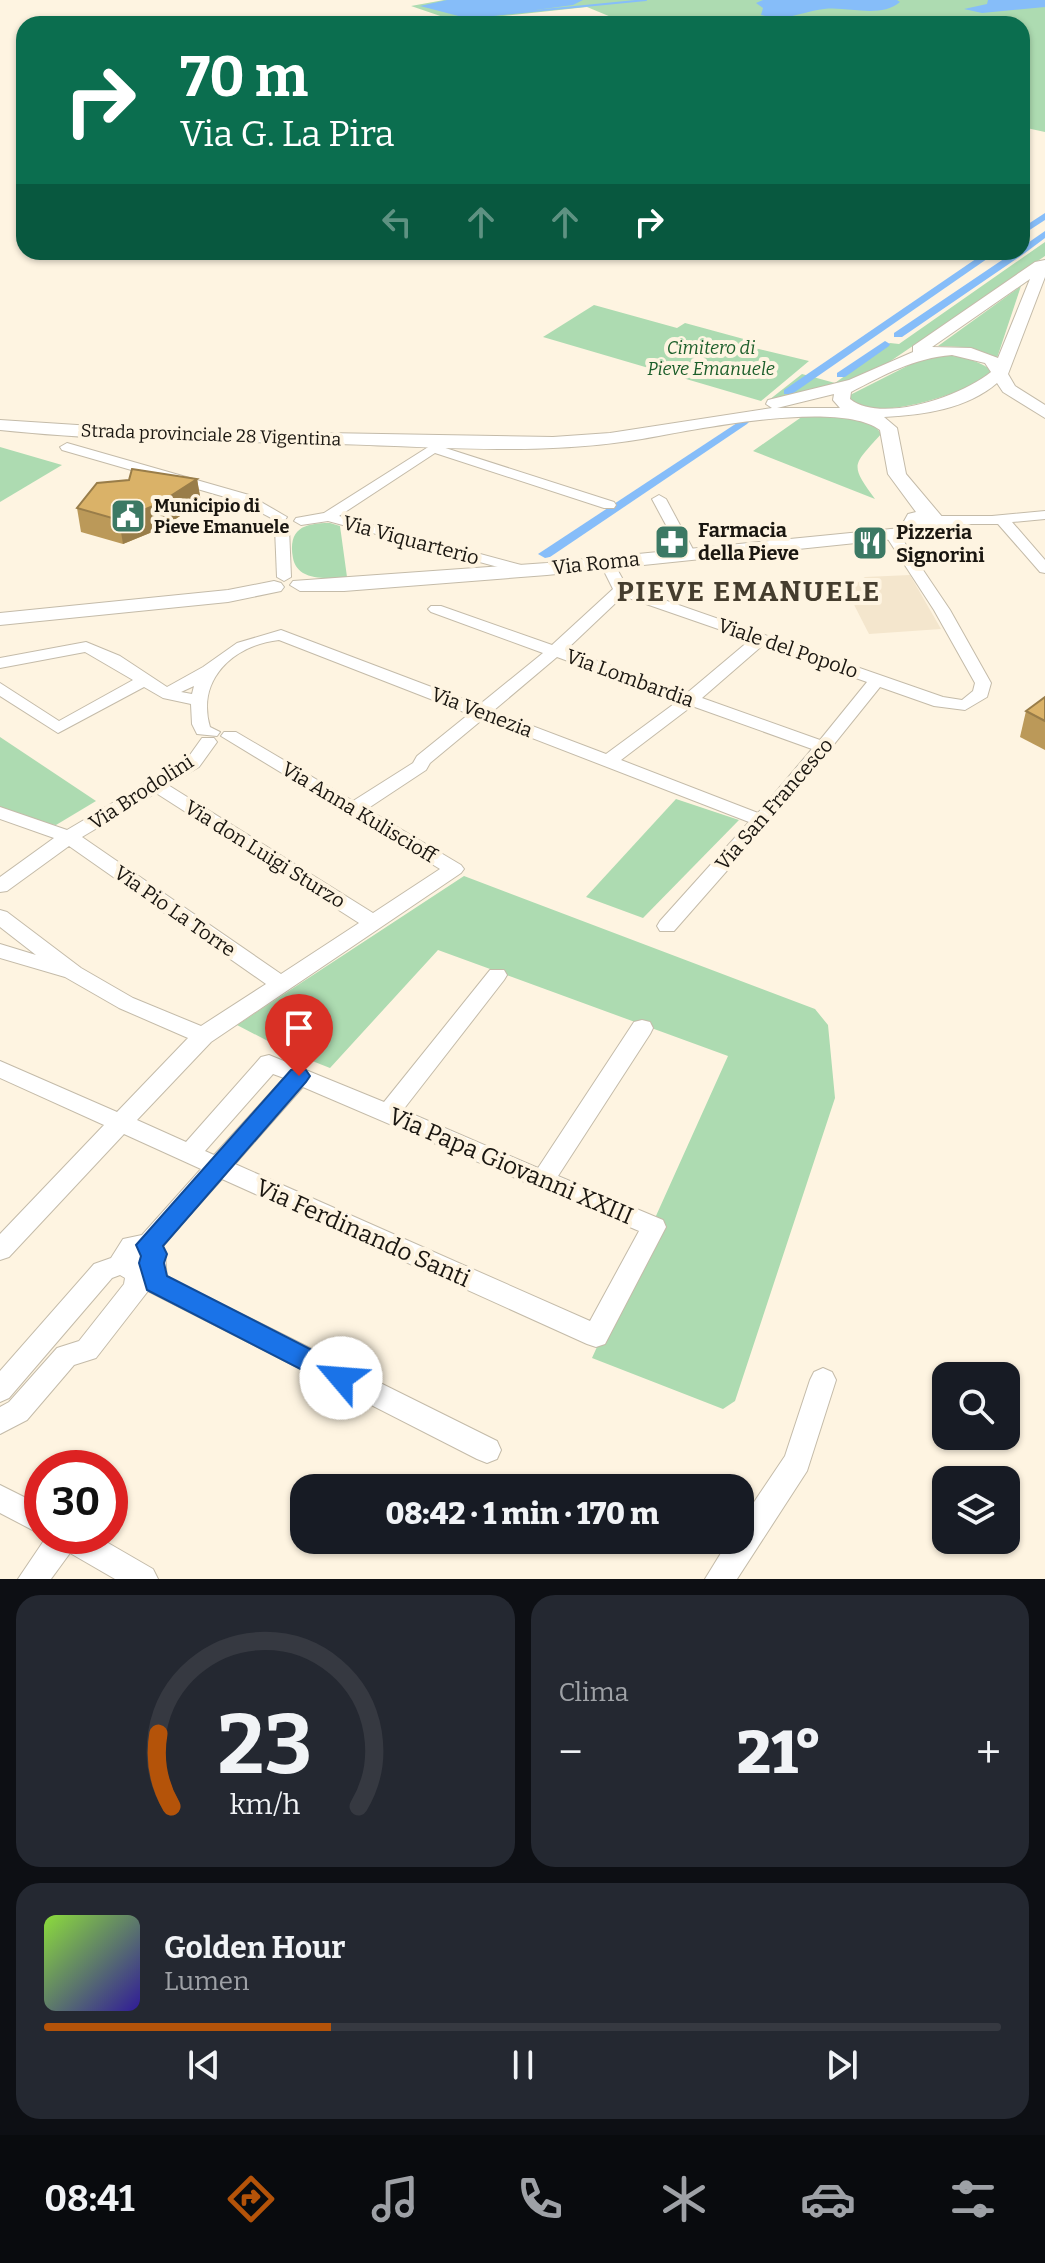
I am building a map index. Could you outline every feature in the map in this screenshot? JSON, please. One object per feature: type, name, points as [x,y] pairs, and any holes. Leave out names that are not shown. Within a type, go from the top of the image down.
[{"type":"main road","points":[[925,523],[897,474],[888,428],[882,421],[841,400],[843,390],[913,354],[1045,263]]},
{"type":"main road","points":[[619,437],[765,413],[863,413],[924,408],[956,399],[983,387],[1001,372],[1029,293],[1045,263]]},
{"type":"main road","points":[[913,354],[941,349],[970,352],[991,360],[1009,389],[1041,411]]},
{"type":"main road","points":[[619,437],[857,383]]},
{"type":"main road","points":[[956,399],[993,398],[1041,411]]},
{"type":"main road","points":[[892,439],[897,422],[924,408]]},
{"type":"main road","name":"Strada provinciale 28 Vigentina","points":[[0,425],[109,433],[423,441],[565,441],[619,437]]},
{"type":"main road","name":"Via Roma","points":[[0,619],[228,596],[286,583],[344,585],[891,533],[925,523]]},
{"type":"street","points":[[67,447],[244,498],[281,523],[286,583]]},
{"type":"street","points":[[328,517],[433,448],[609,505]]},
{"type":"street","points":[[659,499],[688,553]]},
{"type":"street","name":"Via Roma","points":[[925,523],[1045,515]]},
{"type":"street","name":"Via Viquarterio","points":[[281,523],[293,516],[301,521],[328,517],[520,569]]},
{"type":"street","points":[[997,519],[1045,569]]},
{"type":"street","name":"Viale del Popolo","points":[[621,590],[940,702],[959,705],[973,701],[983,688],[975,669],[891,533]]},
{"type":"street","points":[[356,808],[420,766],[423,760],[555,651],[621,590],[606,561]]},
{"type":"street","name":"Via Lombardia","points":[[436,609],[824,747]]},
{"type":"street","name":"Via Venezia","points":[[168,693],[252,641],[281,635],[760,820]]},
{"type":"street","points":[[609,761],[689,700],[761,639]]},
{"type":"street","points":[[0,663],[86,647],[99,650],[142,681],[152,682],[168,693],[200,700]]},
{"type":"street","points":[[208,671],[200,700],[201,728],[218,735]]},
{"type":"street","name":"Via San Francesco","points":[[667,926],[824,747],[878,679]]},
{"type":"street","points":[[0,688],[58,728],[142,681]]},
{"type":"street","name":"Via Brodolini","points":[[0,886],[69,837],[193,763],[218,735]]},
{"type":"street","name":"Via Anna Kuliscioff","points":[[0,1250],[203,1036],[454,869],[356,808],[218,735]]},
{"type":"street","name":"Via don Luigi Sturzo","points":[[157,786],[372,922]]},
{"type":"street","name":"Via Brodolini","points":[[0,813],[69,837]]},
{"type":"street","name":"Via Pio La Torre","points":[[69,837],[281,984]]},
{"type":"street","points":[[0,917],[74,973],[126,1003],[203,1036]]},
{"type":"street","points":[[0,951],[74,973]]},
{"type":"street","points":[[388,1113],[497,975]]},
{"type":"street","points":[[543,1180],[642,1028]]},
{"type":"street","name":"Via Papa Giovanni XXIII","points":[[188,1155],[269,1063],[654,1227],[596,1336]]},
{"type":"street","name":"Via Ferdinando Santi","points":[[0,1069],[596,1336]]},
{"type":"street","points":[[0,1422],[18,1411],[66,1356],[87,1350],[137,1287],[140,1261],[299,1076]]},
{"type":"street","points":[[0,1390],[103,1271],[140,1261]]},
{"type":"street","points":[[140,1261],[156,1283],[487,1450]]},
{"type":"street","points":[[720,1579],[797,1462],[823,1380]]},
{"type":"street","points":[[0,1498],[24,1511]]},
{"type":"street","points":[[33,1579],[53,1554]]},
{"type":"street","points":[[99,1554],[143,1579]]},
{"type":"shaded area","points":[[910,575],[941,629],[869,634],[847,591],[865,577]]},
{"type":"green space","points":[[444,0],[1045,0],[1045,132],[1030,129],[1030,16],[609,16],[587,7],[502,16],[440,16],[411,6]]},
{"type":"green space","points":[[1045,242],[1045,256],[876,371],[860,379],[769,400],[802,374],[835,383],[890,343],[899,344],[1019,260],[1030,260],[1030,252]]},
{"type":"green space","points":[[1021,286],[997,358],[962,347],[938,346]]},
{"type":"green space","name":"Cimitero di Pieve Emanuele","points":[[594,305],[677,328],[685,323],[751,341],[746,346],[809,361],[761,401],[543,337]]},
{"type":"green space","points":[[941,355],[978,363],[990,369],[990,378],[940,397],[898,407],[862,407],[849,400],[850,395],[923,358]]},
{"type":"green space","points":[[803,416],[857,417],[874,426],[881,434],[858,465],[861,478],[875,499],[753,451]]},
{"type":"green space","points":[[0,447],[62,465],[0,502]]},
{"type":"green space","points":[[330,523],[340,526],[347,577],[319,578],[303,573],[293,558],[295,534],[305,526]]},
{"type":"green space","points":[[0,737],[96,801],[56,825],[44,824],[0,807]]},
{"type":"green space","points":[[676,799],[739,820],[643,918],[586,897]]},
{"type":"green space","points":[[464,876],[815,1009],[828,1025],[835,1098],[735,1401],[723,1409],[592,1358],[728,1056],[438,950],[330,1068],[287,1051],[237,1025]]},
{"type":"water","points":[[447,0],[583,0],[573,5],[492,16],[458,16],[420,6]]},
{"type":"water","points":[[763,0],[900,2],[883,10],[824,9],[794,16],[761,15],[763,8],[756,3]]},
{"type":"water","points":[[988,0],[1045,0],[1045,7],[982,13],[964,9],[987,4]]},
{"type":"building","points":[[132,469],[197,479],[158,504],[119,520],[77,508],[97,483],[129,480]]},
{"type":"building","points":[[1045,697],[1045,721],[1026,711]]},
{"type":"waterway","points":[[482,16],[646,0]]},
{"type":"waterway","points":[[1030,226],[1045,216]]},
{"type":"waterway","points":[[1030,245],[1045,234]]},
{"type":"waterway","points":[[788,392],[980,260]]},
{"type":"waterway","points":[[898,335],[1008,260]]},
{"type":"waterway","points":[[841,375],[885,344]]},
{"type":"waterway","points":[[545,554],[743,422]]},
{"type":"place","name":"Municipio di Pieve Emanuele","points":[[128,516]]},
{"type":"place","name":"Farmacia della Pieve","points":[[672,542]]},
{"type":"place","name":"Pizzeria Signorini","points":[[870,543]]},
{"type":"district","name":"PIEVE EMANUELE","points":[[749,591]]},
{"type":"route","points":[[299,1076],[148,1245],[154,1254],[152,1263],[156,1283],[341,1378]]}]
